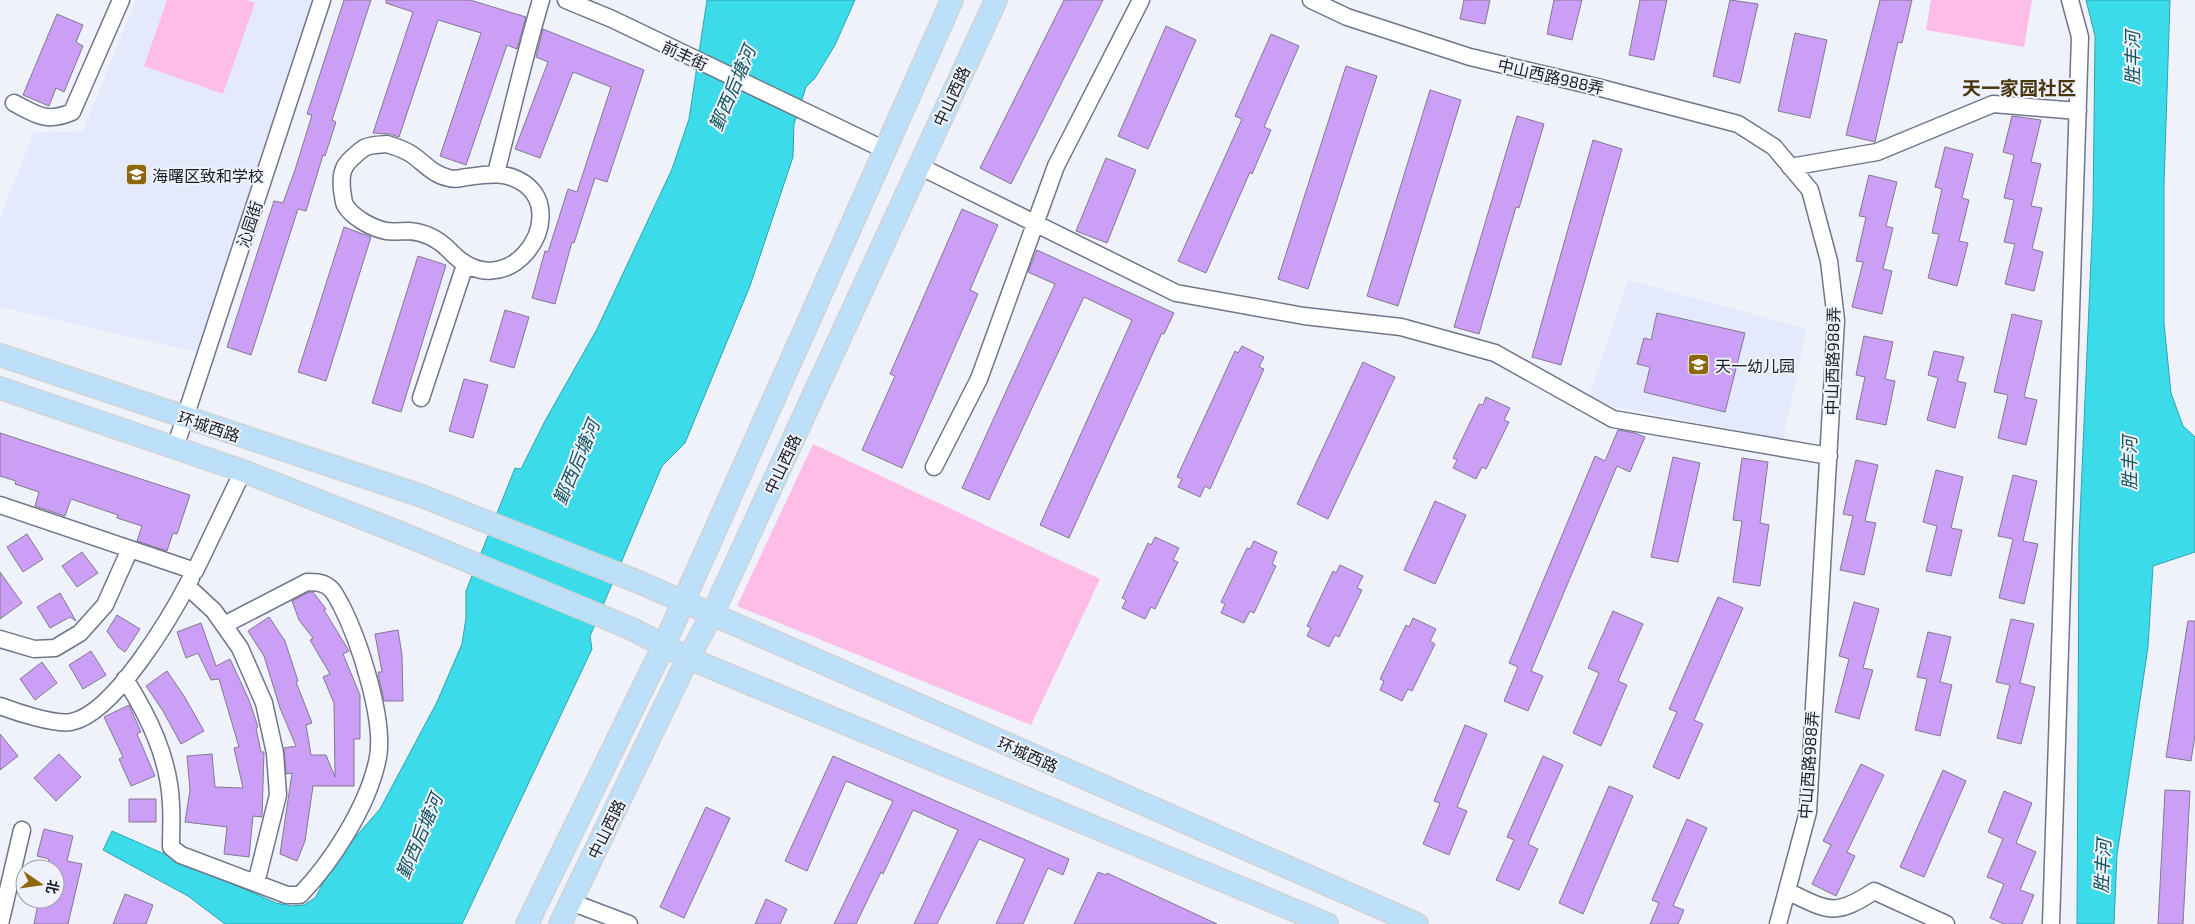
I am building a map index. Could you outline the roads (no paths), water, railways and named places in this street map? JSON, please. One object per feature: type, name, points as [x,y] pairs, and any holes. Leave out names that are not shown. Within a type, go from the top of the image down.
[{"type":"main road","name":"中山西路","points":[[527,924],[664,645],[952,0]]},
{"type":"main road","name":"中山西路","points":[[560,924],[688,658],[712,615],[996,0]]},
{"type":"main road","name":"环城西路","points":[[0,355],[419,495],[640,583],[1417,924]]},
{"type":"main road","name":"环城西路","points":[[0,388],[243,471],[403,534],[632,629],[664,645]]},
{"type":"main road","points":[[664,645],[688,658],[1327,924]]},
{"type":"street","points":[[14,103],[42,118],[58,118],[72,112],[121,0]]},
{"type":"street","name":"沁园街","points":[[175,448],[322,0]]},
{"type":"street","points":[[496,173],[526,49],[541,0]]},
{"type":"street","name":"前丰街","points":[[566,0],[612,19],[885,150]]},
{"type":"street","points":[[934,468],[979,379],[1056,166],[1141,0]]},
{"type":"street","name":"中山西路988弄","points":[[1311,0],[1347,17],[1470,57],[1597,86],[1738,124],[1774,147],[1810,190],[1829,262],[1836,320],[1829,456],[1818,601],[1808,812],[1778,924]]},
{"type":"street","points":[[2051,924],[2080,37],[2070,0]]},
{"type":"street","points":[[1790,167],[1877,152],[1993,104],[2078,111]]},
{"type":"street","points":[[387,144],[413,155],[436,176],[452,179],[496,173],[512,177],[527,185],[537,199],[541,220],[535,239],[524,257],[507,268],[486,272],[465,265],[434,238],[409,231],[387,231],[357,218],[345,204],[340,177],[347,163],[365,146],[387,144]]},
{"type":"street","points":[[919,166],[1176,293],[1304,316],[1401,327],[1495,353],[1613,419],[1829,456]]},
{"type":"street","points":[[422,398],[465,265]]},
{"type":"street","points":[[0,706],[36,717],[70,723],[86,717],[138,665],[176,607],[243,471]]},
{"type":"street","points":[[0,505],[195,571]]},
{"type":"street","points":[[0,639],[34,649],[55,648],[80,633],[105,605],[130,549]]},
{"type":"street","points":[[125,679],[145,710],[163,755],[171,803],[171,847],[182,855],[287,896],[300,895],[318,876],[343,839],[364,797],[378,761],[378,729],[368,678],[352,628],[332,589],[320,582],[306,582],[224,625]]},
{"type":"street","points":[[187,586],[214,611],[240,648],[264,703],[275,753],[278,795],[258,875]]},
{"type":"street","points":[[0,924],[22,830]]},
{"type":"street","points":[[1787,891],[1825,909],[1852,906],[1874,892],[1946,924]]},
{"type":"street","points":[[572,902],[629,924]]},
{"type":"water","name":"鄞西后塘河","points":[[707,0],[855,0],[835,45],[815,78],[806,87],[794,124],[793,157],[750,286],[685,443],[662,466],[590,636],[592,649],[462,924],[225,924],[188,896],[103,850],[112,831],[276,903],[291,906],[304,905],[315,898],[337,858],[380,809],[437,702],[462,644],[466,618],[466,591],[515,468],[521,469],[545,421],[597,329],[672,169],[689,119]]},
{"type":"water","name":"胜丰河","points":[[2086,0],[2170,0],[2164,185],[2164,323],[2171,393],[2183,426],[2195,437],[2195,552],[2153,566],[2148,647],[2117,855],[2114,924],[2077,924],[2079,540],[2093,213],[2095,36]]},
{"type":"place","name":"海曙区致和学校","points":[[136,175]]},
{"type":"place","name":"天一幼儿园","points":[[1699,365]]},
{"type":"district","name":"天一家园社区","points":[[2019,87]]}]
